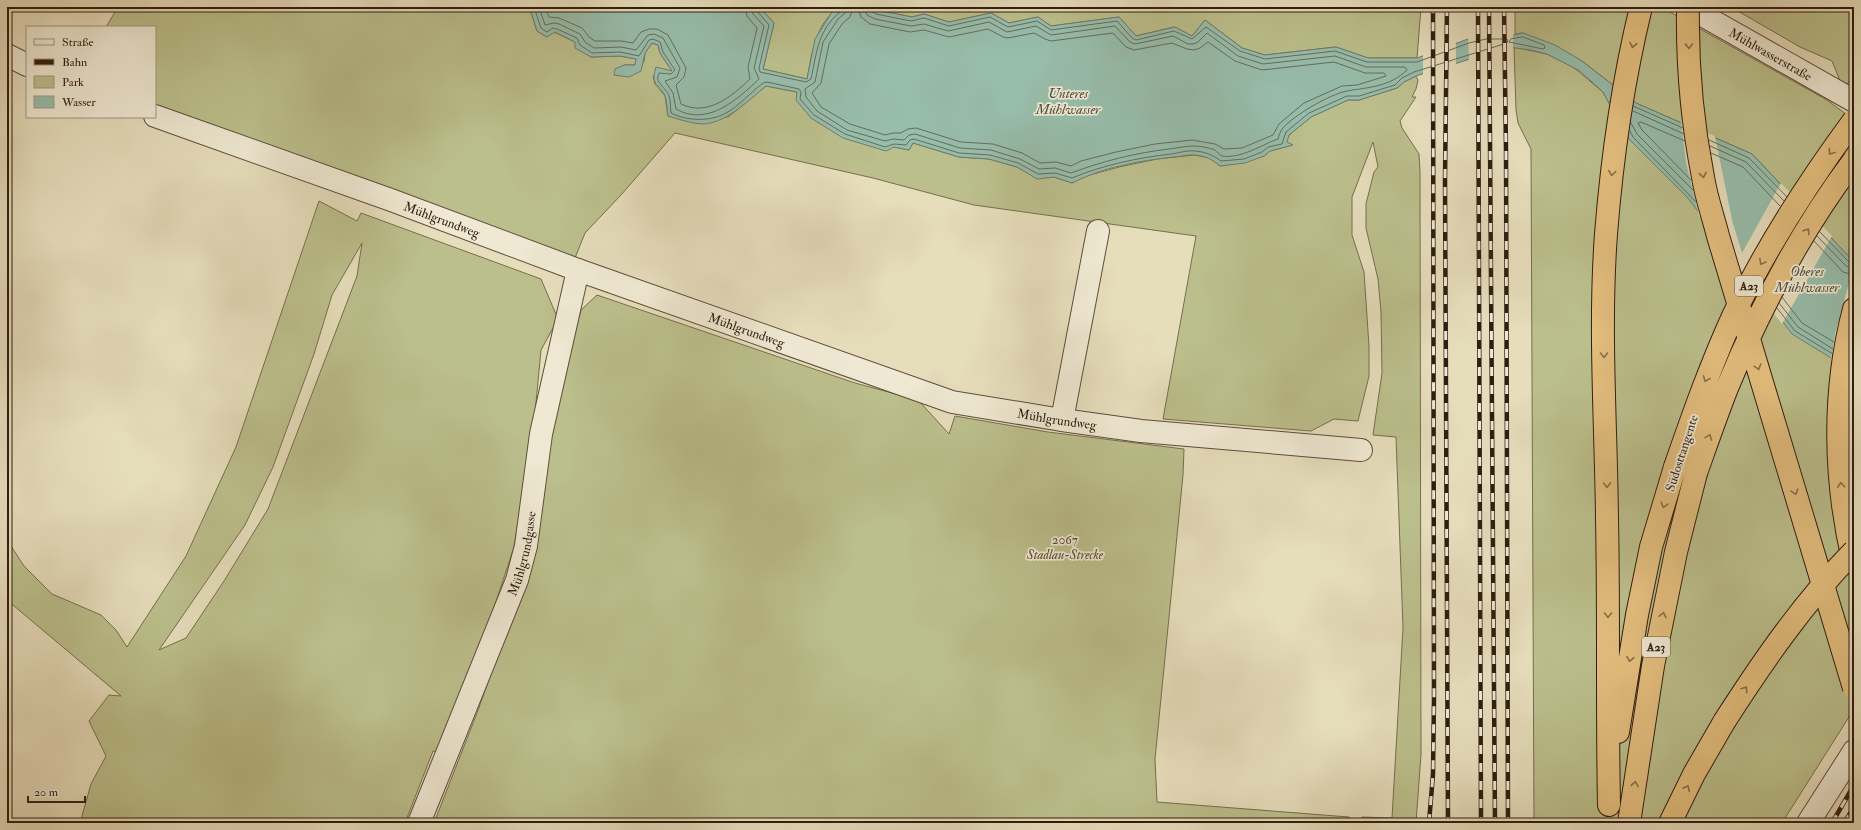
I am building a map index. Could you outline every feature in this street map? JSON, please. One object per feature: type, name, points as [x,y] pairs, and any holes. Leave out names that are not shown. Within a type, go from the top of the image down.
[{"type":"highway","points":[[1607,814],[1609,585],[1604,316],[1606,235],[1612,174],[1622,104],[1642,7]]},
{"type":"highway","points":[[1688,7],[1693,113],[1703,178],[1718,236],[1854,688]]},
{"type":"highway","name":"Südosttangente","points":[[1607,814],[1620,719],[1637,615],[1652,547],[1675,467],[1706,381],[1735,313],[1774,241],[1823,162],[1854,120]]},
{"type":"highway","name":"Südosttangente","points":[[1629,823],[1652,666],[1676,552],[1696,474],[1727,388],[1789,259],[1854,160]]},
{"type":"highway","points":[[1854,309],[1840,388],[1839,463],[1842,501],[1854,564]]},
{"type":"highway","points":[[1670,823],[1694,774],[1724,722],[1760,665],[1798,616],[1854,551]]},
{"type":"street","name":"Mühlwasserstraße","points":[[1688,7],[1854,101]]},
{"type":"street","points":[[7,55],[26,64]]},
{"type":"street","name":"Mühlgrundweg","points":[[156,116],[391,200],[578,270],[952,402],[1141,431],[1361,450]]},
{"type":"street","points":[[1062,420],[1098,231]]},
{"type":"street","name":"Mühlgrundgasse","points":[[419,823],[517,580],[526,546],[541,434],[578,270]]},
{"type":"street","points":[[1808,823],[1854,751]]},
{"type":"green space","points":[[118,7],[525,7],[531,12],[537,31],[547,37],[554,32],[575,42],[591,57],[620,56],[636,59],[635,65],[624,65],[614,75],[644,62],[645,53],[652,43],[658,45],[660,53],[672,71],[653,76],[655,84],[665,96],[668,116],[728,117],[766,86],[797,92],[894,147],[909,150],[913,143],[959,157],[989,159],[1017,167],[1037,178],[1054,177],[1072,183],[1086,176],[1157,159],[1194,155],[1211,158],[1220,166],[1264,156],[1270,151],[1292,145],[1286,142],[1289,135],[1311,117],[1348,100],[1359,100],[1397,88],[1404,82],[1416,76],[1418,80],[1412,97],[1416,97],[1400,121],[1402,128],[1419,154],[1420,173],[1421,754],[1416,823],[1364,823],[1362,817],[1392,818],[1403,628],[1396,437],[1373,435],[1382,373],[1381,312],[1378,279],[1366,228],[1366,204],[1374,172],[1378,167],[1373,142],[1352,197],[1352,235],[1364,272],[1369,346],[1369,376],[1358,421],[1334,419],[1311,431],[1163,419],[1196,236],[974,205],[873,178],[675,133],[621,195],[585,233],[575,258],[156,105],[156,26],[107,26]]},
{"type":"green space","points":[[759,7],[840,7],[832,13],[820,29],[813,48],[807,79],[763,69],[774,23]]},
{"type":"green space","points":[[871,7],[1421,7],[1417,58],[1368,58],[1336,47],[1265,55],[1242,48],[1205,20],[1192,36],[1174,27],[1136,36],[1119,17],[1051,26],[1038,17],[1009,23],[991,13],[949,22],[924,14],[912,17],[876,10]]},
{"type":"green space","points":[[1515,7],[1661,7],[1827,100],[1854,120],[1854,262],[1752,154],[1636,103],[1582,61],[1523,33],[1515,34]]},
{"type":"green space","points":[[1731,7],[1854,7],[1854,76],[1843,88],[1832,61],[1800,47]]},
{"type":"green space","points":[[1514,47],[1547,54],[1572,66],[1603,92],[1629,139],[1687,197],[1854,372],[1854,709],[1782,823],[1534,823],[1531,149],[1518,123],[1516,110]]},
{"type":"green space","points":[[319,201],[357,221],[361,213],[541,279],[558,319],[541,350],[535,413],[514,547],[491,617],[441,752],[433,751],[405,823],[80,823],[91,784],[106,756],[89,721],[109,695],[121,696],[7,600],[7,540],[24,566],[52,594],[101,615],[116,630],[127,647],[186,556],[236,447]],"holes":[[[362,243],[357,276],[268,509],[224,581],[186,638],[159,650],[245,525],[273,467],[314,354],[332,295]]]},
{"type":"green space","name":"2067 Stadlau-Strecke","points":[[597,295],[855,383],[918,400],[949,434],[955,416],[1048,432],[1184,449],[1183,475],[1155,759],[1157,802],[1349,817],[1351,823],[434,823],[477,713],[524,582],[556,405],[581,310]]},
{"type":"water","name":"Unteres Mühlwasser","points":[[525,7],[759,7],[774,23],[763,69],[807,79],[815,39],[832,12],[840,7],[871,7],[877,10],[912,17],[924,14],[949,22],[991,13],[1009,23],[1038,17],[1051,26],[1119,17],[1136,36],[1175,27],[1192,36],[1205,20],[1242,48],[1265,55],[1336,47],[1368,58],[1417,58],[1468,39],[1485,35],[1514,35],[1523,33],[1555,45],[1582,61],[1636,103],[1752,154],[1854,262],[1854,372],[1792,334],[1687,197],[1629,139],[1603,92],[1580,71],[1547,54],[1508,47],[1416,76],[1404,82],[1397,88],[1359,100],[1348,100],[1311,117],[1289,135],[1287,142],[1293,145],[1270,151],[1264,156],[1245,163],[1220,166],[1205,157],[1187,155],[1147,160],[1121,166],[1084,177],[1072,183],[1054,177],[1037,179],[1017,167],[989,159],[959,157],[913,143],[909,150],[894,147],[886,151],[843,138],[811,118],[796,100],[797,92],[766,86],[736,111],[710,123],[701,124],[668,116],[665,96],[655,81],[654,73],[656,67],[672,71],[660,53],[658,45],[652,43],[645,53],[641,71],[629,77],[614,75],[615,69],[624,65],[635,65],[636,59],[620,56],[591,57],[575,48],[575,42],[555,32],[547,37],[537,31],[531,12]]},
{"type":"pier","points":[[1485,33],[1513,33],[1513,49],[1508,49],[1469,61],[1468,37]]},
{"type":"pier","points":[[1456,41],[1456,65],[1423,76],[1423,54]]},
{"type":"pier","points":[[1681,121],[1715,136],[1732,220],[1742,253],[1781,183],[1832,236],[1782,324],[1699,216],[1686,162]]},
{"type":"pier","points":[[1854,265],[1854,374],[1831,360],[1835,334]]},
{"type":"railway","points":[[1429,823],[1433,774],[1434,698],[1433,7]]},
{"type":"railway","points":[[1447,7],[1445,180],[1448,823]]},
{"type":"railway","points":[[1478,7],[1481,823]]},
{"type":"railway","points":[[1489,7],[1495,823]]},
{"type":"railway","points":[[1504,7],[1506,150],[1508,823]]},
{"type":"railway","points":[[1832,823],[1854,785]]},
{"type":"railway","points":[[1844,823],[1854,807]]},
{"type":"water label","name":"Oberes Mühlwasser","points":[[1807,280]]}]
